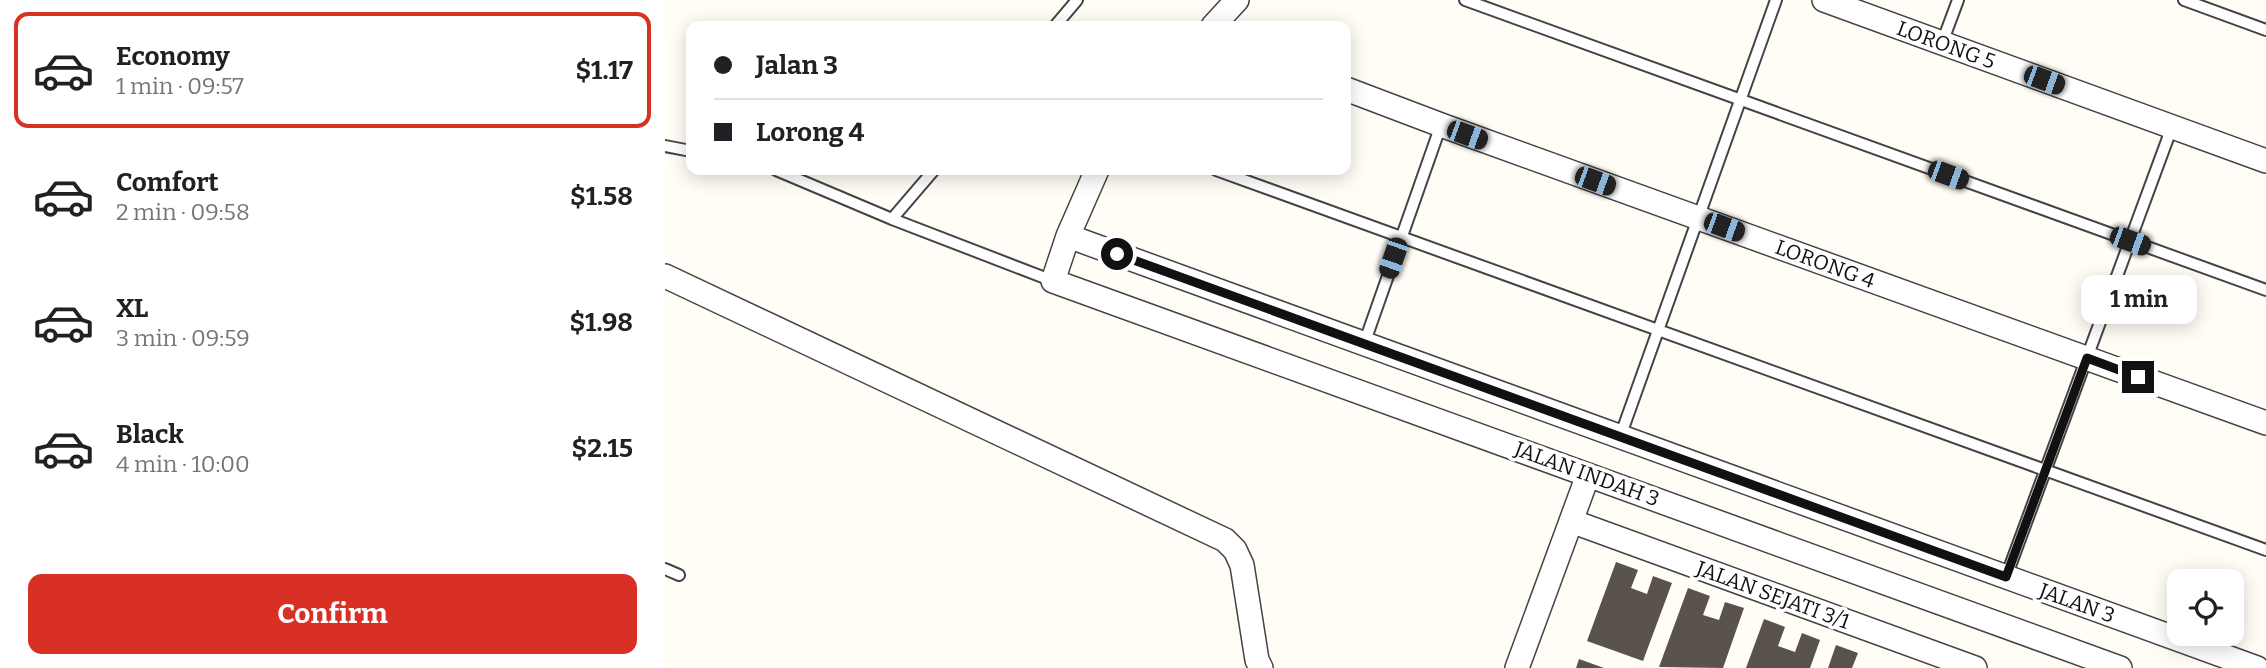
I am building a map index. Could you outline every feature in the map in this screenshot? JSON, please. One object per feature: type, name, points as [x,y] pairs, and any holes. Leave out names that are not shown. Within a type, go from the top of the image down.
[{"type":"street","name":"LORONG 5","points":[[1824,0],[2266,161]]},
{"type":"street","name":"LORONG 4","points":[[1351,91],[2266,423]]},
{"type":"street","points":[[1053,281],[1068,236],[1095,175]]},
{"type":"street","name":"JALAN 3","points":[[1068,236],[2257,668]]},
{"type":"street","points":[[665,276],[1225,540],[1235,550],[1242,565],[1257,660],[1261,668]]},
{"type":"street","name":"JALAN INDAH 3","points":[[1053,281],[2120,668]]},
{"type":"street","points":[[1517,668],[1588,475]]},
{"type":"street","name":"JALAN SEJATI 3/1","points":[[1571,521],[1975,668]]},
{"type":"lane","points":[[1059,21],[1077,0]]},
{"type":"lane","points":[[1465,0],[2266,290]]},
{"type":"lane","points":[[1620,437],[1776,0]]},
{"type":"lane","points":[[1942,43],[1958,0]]},
{"type":"lane","points":[[2183,0],[2266,30]]},
{"type":"lane","points":[[1363,344],[1441,125]]},
{"type":"lane","points":[[2006,577],[2172,127]]},
{"type":"lane","points":[[665,146],[686,150]]},
{"type":"lane","points":[[788,175],[892,219],[1053,281]]},
{"type":"lane","points":[[892,219],[930,175]]},
{"type":"lane","points":[[1230,175],[2266,550]]},
{"type":"lane","points":[[665,569],[679,575]]},
{"type":"building","points":[[1616,562],[1638,570],[1631,588],[1647,594],[1653,576],[1672,583],[1643,661],[1587,641]]},
{"type":"building","points":[[1688,588],[1710,596],[1703,615],[1719,620],[1725,602],[1744,608],[1723,668],[1659,667]]},
{"type":"building","points":[[1764,619],[1785,627],[1778,646],[1795,652],[1802,633],[1820,640],[1810,668],[1746,668]]},
{"type":"building","points":[[1836,645],[1858,653],[1852,668],[1828,668]]},
{"type":"building","points":[[1579,659],[1604,668],[1576,668]]},
{"type":"route","points":[[1117,254],[2006,577],[2087,358],[2138,377]]}]
